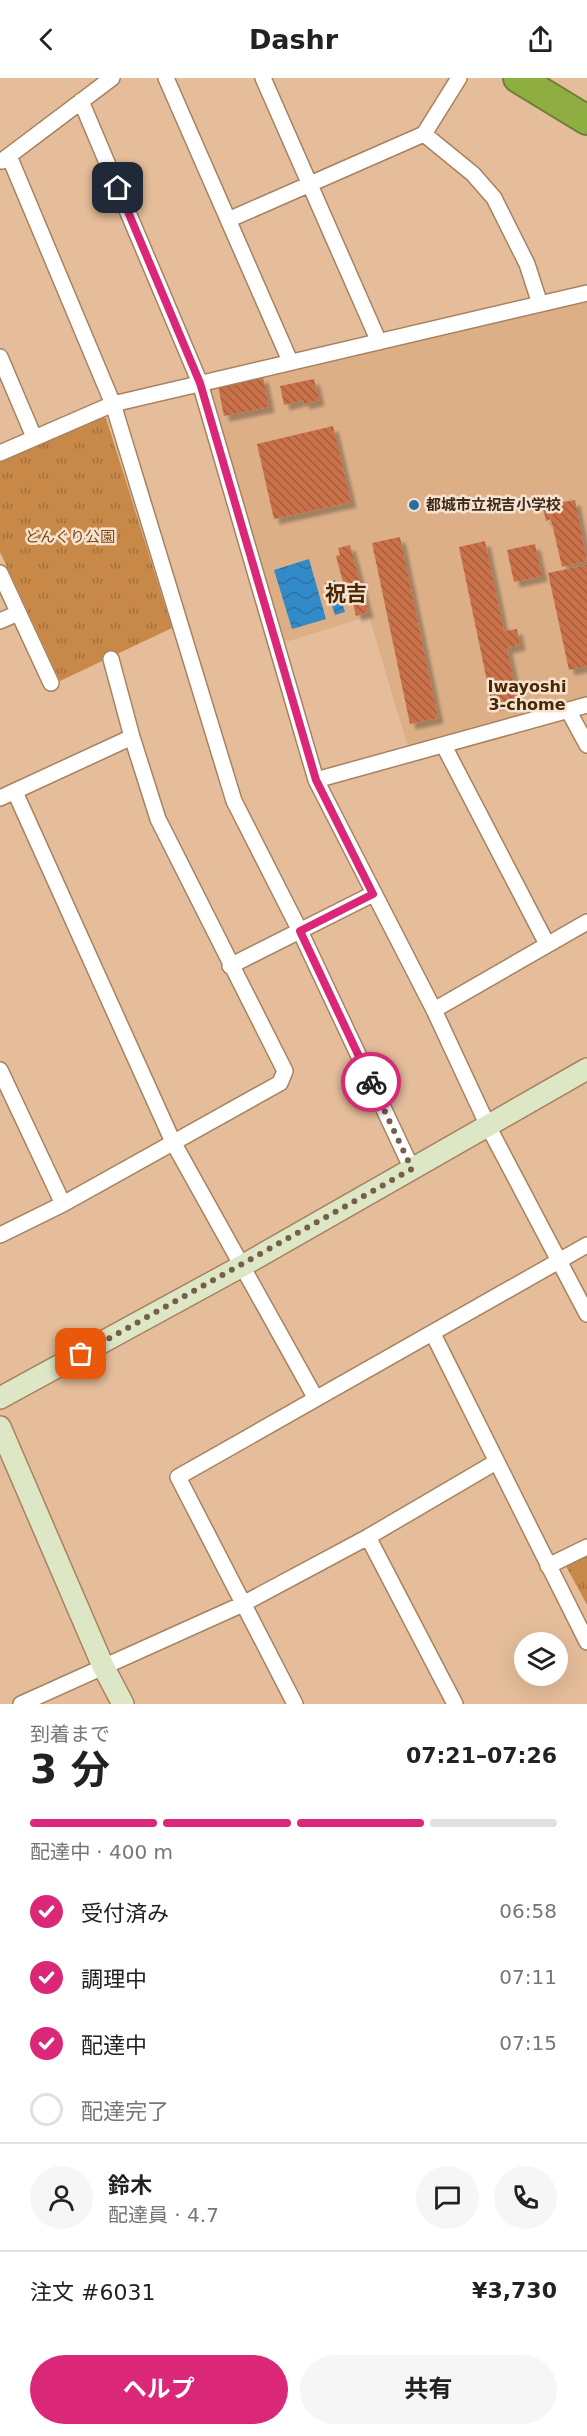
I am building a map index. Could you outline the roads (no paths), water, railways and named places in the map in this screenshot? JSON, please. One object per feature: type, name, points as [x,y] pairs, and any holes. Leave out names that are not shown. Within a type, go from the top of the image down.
[{"type":"highway","points":[[518,78],[587,120]]},
{"type":"street","points":[[112,78],[4,160],[112,404],[234,801],[300,931],[412,1169]]},
{"type":"street","points":[[166,78],[290,361]]},
{"type":"street","points":[[263,78],[379,342]]},
{"type":"street","points":[[228,220],[424,134],[459,78]]},
{"type":"street","points":[[81,101],[200,383],[316,780],[434,1010],[488,1125],[587,1314]]},
{"type":"street","points":[[424,134],[473,174],[494,198],[526,264],[540,304]]},
{"type":"street","points":[[0,453],[112,404],[587,293]]},
{"type":"street","points":[[0,357],[34,437]]},
{"type":"street","points":[[0,573],[51,683]]},
{"type":"street","points":[[0,621],[18,613]]},
{"type":"street","points":[[0,1235],[63,1204],[280,1083],[285,1071],[230,966],[158,819],[132,737],[111,659]]},
{"type":"street","points":[[316,780],[587,705]]},
{"type":"street","points":[[568,710],[587,745]]},
{"type":"street","points":[[0,798],[132,737]]},
{"type":"street","points":[[444,746],[547,944]]},
{"type":"street","points":[[15,792],[173,1142],[315,1397]]},
{"type":"street","points":[[230,966],[373,894]]},
{"type":"street","points":[[434,1010],[587,922]]},
{"type":"street","points":[[0,1398],[242,1266],[587,1069]]},
{"type":"street","points":[[0,1070],[63,1204]]},
{"type":"street","points":[[295,1704],[178,1477],[315,1397],[433,1334],[587,1245]]},
{"type":"street","points":[[433,1334],[587,1642]]},
{"type":"street","points":[[0,1427],[103,1666],[123,1704]]},
{"type":"street","points":[[21,1704],[243,1604],[368,1537],[496,1462]]},
{"type":"street","points":[[368,1537],[455,1704]]},
{"type":"street","points":[[548,1566],[587,1547]]},
{"type":"water","points":[[309,559],[326,619],[292,629],[274,570]]},
{"type":"water","points":[[335,580],[345,612],[335,615],[325,583]]},
{"type":"place","name":"都城市立祝吉小学校","points":[[414,505]]},
{"type":"district","name":"祝吉","points":[[346,594]]},
{"type":"district","name":"Iwayoshi 3-chome","points":[[527,695]]},
{"type":"park label","name":"どんぐり公園","points":[[70,537]]}]
